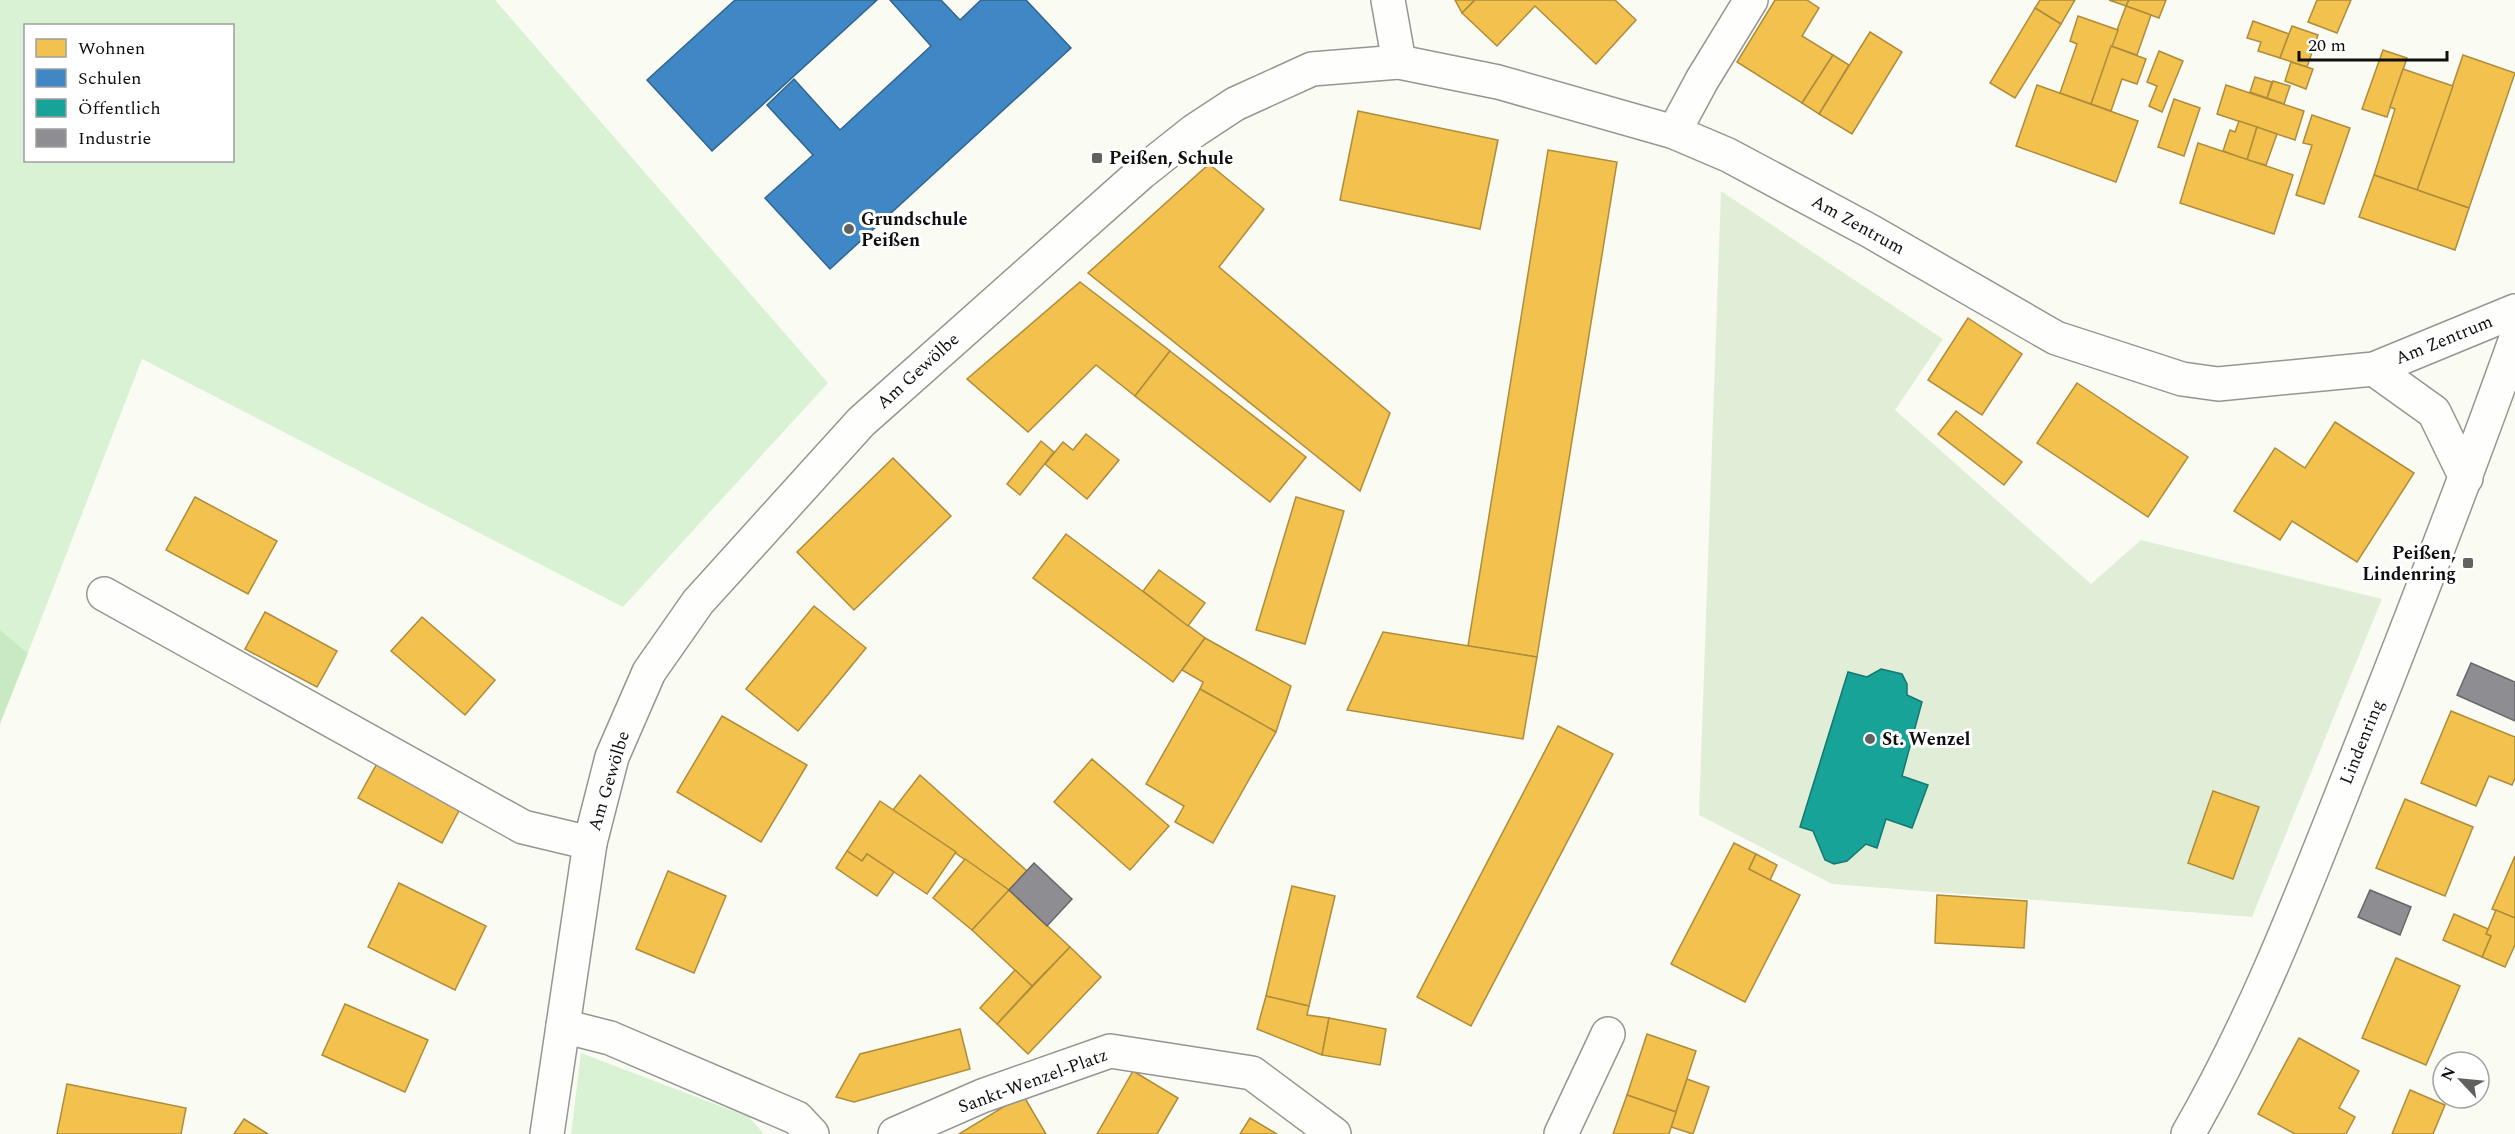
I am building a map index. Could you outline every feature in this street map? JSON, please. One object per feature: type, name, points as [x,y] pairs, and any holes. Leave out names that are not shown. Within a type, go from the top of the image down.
[{"type":"street","points":[[1388,0],[1399,62]]},
{"type":"street","points":[[1674,132],[1702,80],[1751,0]]},
{"type":"street","name":"Am Zentrum","points":[[1399,62],[1498,82],[1674,132],[1728,155],[1850,220],[2056,338],[2182,379],[2218,384],[2374,369],[2515,311]]},
{"type":"street","name":"Am Gewölbe","points":[[547,1134],[590,843],[612,757],[649,672],[698,602],[861,422],[1141,173],[1235,104],[1312,69],[1399,62]]},
{"type":"street","name":"Lindenring","points":[[2188,1134],[2219,1080],[2281,949],[2466,478],[2515,341]]},
{"type":"street","name":"Am Zentrum","points":[[2374,369],[2434,412],[2466,478]]},
{"type":"street","name":"Am Gewölbe","points":[[104,594],[523,827],[590,843]]},
{"type":"street","points":[[563,1026],[610,1038],[798,1118],[812,1134]]},
{"type":"street","points":[[1561,1134],[1608,1034]]},
{"type":"street","name":"Sankt-Wenzel-Platz","points":[[895,1134],[982,1096],[1110,1050],[1252,1073],[1334,1134]]},
{"type":"green space","points":[[0,0],[495,0],[828,383],[623,607],[142,359],[28,653],[0,630]]},
{"type":"green space","points":[[1721,191],[1943,339],[1895,410],[2091,584],[2141,540],[2382,599],[2252,917],[1832,884],[1699,815]]},
{"type":"green space","points":[[0,630],[28,653],[0,724]]},
{"type":"green space","points":[[581,1053],[749,1117],[764,1134],[571,1134]]},
{"type":"building: Wohnen","points":[[1455,0],[1475,0],[1462,13]]},
{"type":"building: Wohnen","points":[[1475,0],[1615,0],[1636,20],[1596,64],[1535,6],[1497,46],[1462,13]]},
{"type":"building: Wohnen","points":[[1775,0],[1807,0],[1819,8],[1802,36],[1833,55],[1802,103],[1737,62]]},
{"type":"building: Wohnen","points":[[2040,0],[2075,0],[2061,24],[2035,8]]},
{"type":"building: Wohnen","points":[[2109,0],[2129,0],[2126,6]]},
{"type":"building: Wohnen","points":[[2129,0],[2166,0],[2159,18],[2126,6]]},
{"type":"building: Wohnen","points":[[2317,0],[2351,0],[2337,33],[2308,22]]},
{"type":"building: Wohnen","points":[[2126,6],[2151,15],[2137,55],[2111,46]]},
{"type":"building: Wohnen","points":[[2035,8],[2061,24],[2015,98],[1990,83]]},
{"type":"building: Wohnen","points":[[2078,16],[2118,30],[2091,104],[2060,93],[2077,44],[2070,41]]},
{"type":"building: Wohnen","points":[[2253,21],[2289,34],[2280,58],[2258,51],[2261,42],[2247,38]]},
{"type":"building: Wohnen","points":[[2292,26],[2318,35],[2307,67],[2280,58]]},
{"type":"building: Wohnen","points":[[1870,32],[1902,52],[1852,134],[1819,114]]},
{"type":"building: Wohnen","points":[[2111,46],[2146,59],[2137,84],[2122,79],[2111,111],[2091,104]]},
{"type":"building: Wohnen","points":[[2383,50],[2407,58],[2387,117],[2362,109]]},
{"type":"building: Wohnen","points":[[2159,51],[2183,61],[2162,112],[2149,106],[2157,86],[2147,82]]},
{"type":"building: Wohnen","points":[[1833,55],[1849,65],[1819,114],[1802,103]]},
{"type":"building: Wohnen","points":[[2463,55],[2515,73],[2469,208],[2417,190]]},
{"type":"building: Wohnen","points":[[2291,62],[2313,69],[2306,89],[2285,81]]},
{"type":"building: Wohnen","points":[[2403,69],[2453,86],[2417,190],[2374,175],[2395,109],[2390,107]]},
{"type":"building: Wohnen","points":[[2255,77],[2272,82],[2267,98],[2250,92]]},
{"type":"building: Wohnen","points":[[2273,81],[2290,86],[2284,104],[2267,98]]},
{"type":"building: Wohnen","points":[[2037,85],[2138,121],[2116,182],[2016,146]]},
{"type":"building: Wohnen","points":[[2226,85],[2304,111],[2295,140],[2217,114]]},
{"type":"building: Wohnen","points":[[2174,99],[2200,108],[2184,156],[2158,147]]},
{"type":"building: Wohnen","points":[[1358,111],[1498,140],[1480,229],[1340,200]]},
{"type":"building: Wohnen","points":[[2312,115],[2350,128],[2324,204],[2296,195],[2312,145],[2303,143]]},
{"type":"building: Wohnen","points":[[2239,121],[2257,127],[2247,160],[2223,151],[2230,130],[2235,132]]},
{"type":"building: Wohnen","points":[[2257,127],[2277,134],[2266,165],[2247,160]]},
{"type":"building: Wohnen","points":[[2198,143],[2293,175],[2274,234],[2180,203]]},
{"type":"building: Wohnen","points":[[1548,150],[1617,162],[1537,657],[1468,646]]},
{"type":"building: Wohnen","points":[[1209,164],[1264,209],[1219,267],[1390,413],[1360,491],[1088,273]]},
{"type":"building: Wohnen","points":[[2374,175],[2469,208],[2455,250],[2359,217]]},
{"type":"building: Wohnen","points":[[1080,282],[1170,351],[1135,396],[1096,365],[1028,432],[967,379]]},
{"type":"building: Wohnen","points":[[1968,318],[2022,354],[1982,415],[1928,380]]},
{"type":"building: Wohnen","points":[[1170,351],[1306,457],[1270,502],[1135,396]]},
{"type":"building: Wohnen","points":[[2077,383],[2188,457],[2148,517],[2037,443]]},
{"type":"building: Wohnen","points":[[1956,411],[2022,462],[2004,485],[1938,434]]},
{"type":"building: Wohnen","points":[[2335,422],[2414,473],[2357,562],[2292,521],[2280,540],[2234,511],[2275,448],[2305,468]]},
{"type":"building: Wohnen","points":[[1086,434],[1119,460],[1087,499],[1045,464],[1063,442],[1073,450]]},
{"type":"building: Wohnen","points":[[1041,441],[1054,452],[1020,495],[1007,484]]},
{"type":"building: Wohnen","points":[[893,458],[951,516],[854,610],[797,552]]},
{"type":"building: Wohnen","points":[[195,497],[277,541],[248,594],[166,550]]},
{"type":"building: Wohnen","points":[[1296,497],[1344,511],[1305,644],[1256,630]]},
{"type":"building: Wohnen","points":[[1066,534],[1205,638],[1173,682],[1033,578]]},
{"type":"building: Wohnen","points":[[1159,570],[1205,603],[1188,626],[1143,591]]},
{"type":"building: Wohnen","points":[[814,606],[866,648],[798,731],[746,689]]},
{"type":"building: Wohnen","points":[[265,612],[337,651],[317,687],[245,649]]},
{"type":"building: Wohnen","points":[[422,617],[495,680],[465,715],[391,651]]},
{"type":"building: Wohnen","points":[[1383,632],[1537,657],[1523,739],[1347,710]]},
{"type":"building: Wohnen","points":[[1205,638],[1291,686],[1276,732],[1200,689],[1203,682],[1182,670]]},
{"type":"building: Wohnen","points":[[1200,689],[1276,732],[1213,843],[1175,822],[1184,806],[1146,784]]},
{"type":"building: Wohnen","points":[[2451,711],[2515,737],[2515,778],[2512,785],[2489,776],[2476,806],[2421,783]]},
{"type":"building: Wohnen","points":[[722,716],[807,765],[761,842],[677,792]]},
{"type":"building: Wohnen","points":[[1558,726],[1613,754],[1471,1026],[1417,997]]},
{"type":"building: Wohnen","points":[[380,758],[463,803],[442,843],[358,798]]},
{"type":"building: Wohnen","points":[[1092,759],[1169,826],[1130,870],[1054,802]]},
{"type":"building: Wohnen","points":[[920,775],[1027,871],[1009,890],[893,810]]},
{"type":"building: Wohnen","points":[[2213,791],[2259,807],[2233,879],[2188,863]]},
{"type":"building: Wohnen","points":[[2405,799],[2473,827],[2445,896],[2376,868]]},
{"type":"building: Wohnen","points":[[880,801],[956,852],[927,894],[867,854],[862,861],[847,851]]},
{"type":"building: Wohnen","points":[[1734,843],[1756,854],[1749,869],[1800,895],[1745,1002],[1671,964]]},
{"type":"building: Wohnen","points":[[847,851],[862,861],[867,854],[894,872],[877,896],[836,868]]},
{"type":"building: Wohnen","points":[[1756,854],[1777,865],[1770,880],[1749,869]]},
{"type":"building: Wohnen","points":[[2515,856],[2515,918],[2492,909]]},
{"type":"building: Wohnen","points":[[965,859],[1009,890],[972,930],[933,898]]},
{"type":"building: Wohnen","points":[[668,871],[726,896],[694,973],[636,949]]},
{"type":"building: Wohnen","points":[[399,883],[486,926],[455,990],[368,947]]},
{"type":"building: Wohnen","points":[[1292,886],[1335,896],[1309,1006],[1266,996]]},
{"type":"building: Wohnen","points":[[1009,890],[1070,947],[1032,986],[972,930]]},
{"type":"building: Wohnen","points":[[1937,895],[2027,901],[2024,948],[1935,943]]},
{"type":"building: Wohnen","points":[[2496,910],[2515,918],[2515,945],[2505,967],[2482,957],[2491,936],[2486,934]]},
{"type":"building: Wohnen","points":[[2454,914],[2488,929],[2486,934],[2491,936],[2482,957],[2443,940]]},
{"type":"building: Wohnen","points":[[1070,947],[1101,977],[1028,1054],[997,1024]]},
{"type":"building: Wohnen","points":[[2396,958],[2460,986],[2426,1065],[2362,1038]]},
{"type":"building: Wohnen","points":[[1015,970],[1032,986],[997,1024],[980,1008]]},
{"type":"building: Wohnen","points":[[1266,996],[1309,1006],[1307,1015],[1329,1018],[1322,1055],[1257,1029]]},
{"type":"building: Wohnen","points":[[345,1004],[428,1040],[405,1092],[322,1055]]},
{"type":"building: Wohnen","points":[[1329,1018],[1386,1029],[1380,1065],[1322,1055]]},
{"type":"building: Wohnen","points":[[960,1029],[970,1069],[854,1102],[836,1097],[860,1054]]},
{"type":"building: Wohnen","points":[[1647,1034],[1696,1051],[1676,1112],[1627,1095]]},
{"type":"building: Wohnen","points":[[2299,1038],[2359,1071],[2339,1108],[2355,1117],[2346,1134],[2295,1134],[2258,1114]]},
{"type":"building: Wohnen","points":[[1133,1071],[1178,1098],[1157,1134],[1097,1134]]},
{"type":"building: Wohnen","points":[[1687,1079],[1709,1087],[1693,1134],[1671,1127]]},
{"type":"building: Wohnen","points":[[67,1084],[186,1108],[181,1134],[57,1134]]},
{"type":"building: Wohnen","points":[[2410,1090],[2431,1099],[2431,1110],[2443,1110],[2433,1134],[2392,1134]]},
{"type":"building: Wohnen","points":[[1023,1095],[1046,1134],[959,1134]]},
{"type":"building: Wohnen","points":[[1627,1095],[1676,1112],[1669,1134],[1613,1134]]},
{"type":"building: Wohnen","points":[[1250,1118],[1277,1134],[1240,1134]]},
{"type":"building: Wohnen","points":[[244,1119],[268,1134],[234,1134]]},
{"type":"building: Schulen","points":[[735,0],[877,0],[712,151],[647,80]]},
{"type":"building: Schulen","points":[[890,0],[941,0],[960,20],[981,0],[1026,0],[1071,48],[830,269],[765,198],[813,155],[767,105],[794,79],[840,130],[931,46]]},
{"type":"building: Öffentlich","name":"St. Wenzel","points":[[1881,669],[1902,674],[1907,684],[1907,695],[1922,702],[1902,776],[1928,785],[1912,828],[1886,819],[1877,848],[1866,844],[1847,861],[1834,864],[1825,860],[1813,831],[1800,827],[1848,672],[1867,677]]},
{"type":"building: Industrie","points":[[2471,663],[2515,682],[2515,721],[2457,695]]},
{"type":"building: Industrie","points":[[1034,863],[1072,899],[1047,926],[1009,890]]},
{"type":"building: Industrie","points":[[2370,890],[2411,907],[2400,935],[2358,917]]},
{"type":"place","name":"Peißen, Schule","points":[[1097,158]]},
{"type":"place","name":"Grundschule Peißen","points":[[849,229]]},
{"type":"place","name":"Peißen, Lindenring","points":[[2468,563]]},
{"type":"place","name":"St. Wenzel","points":[[1870,739]]}]
